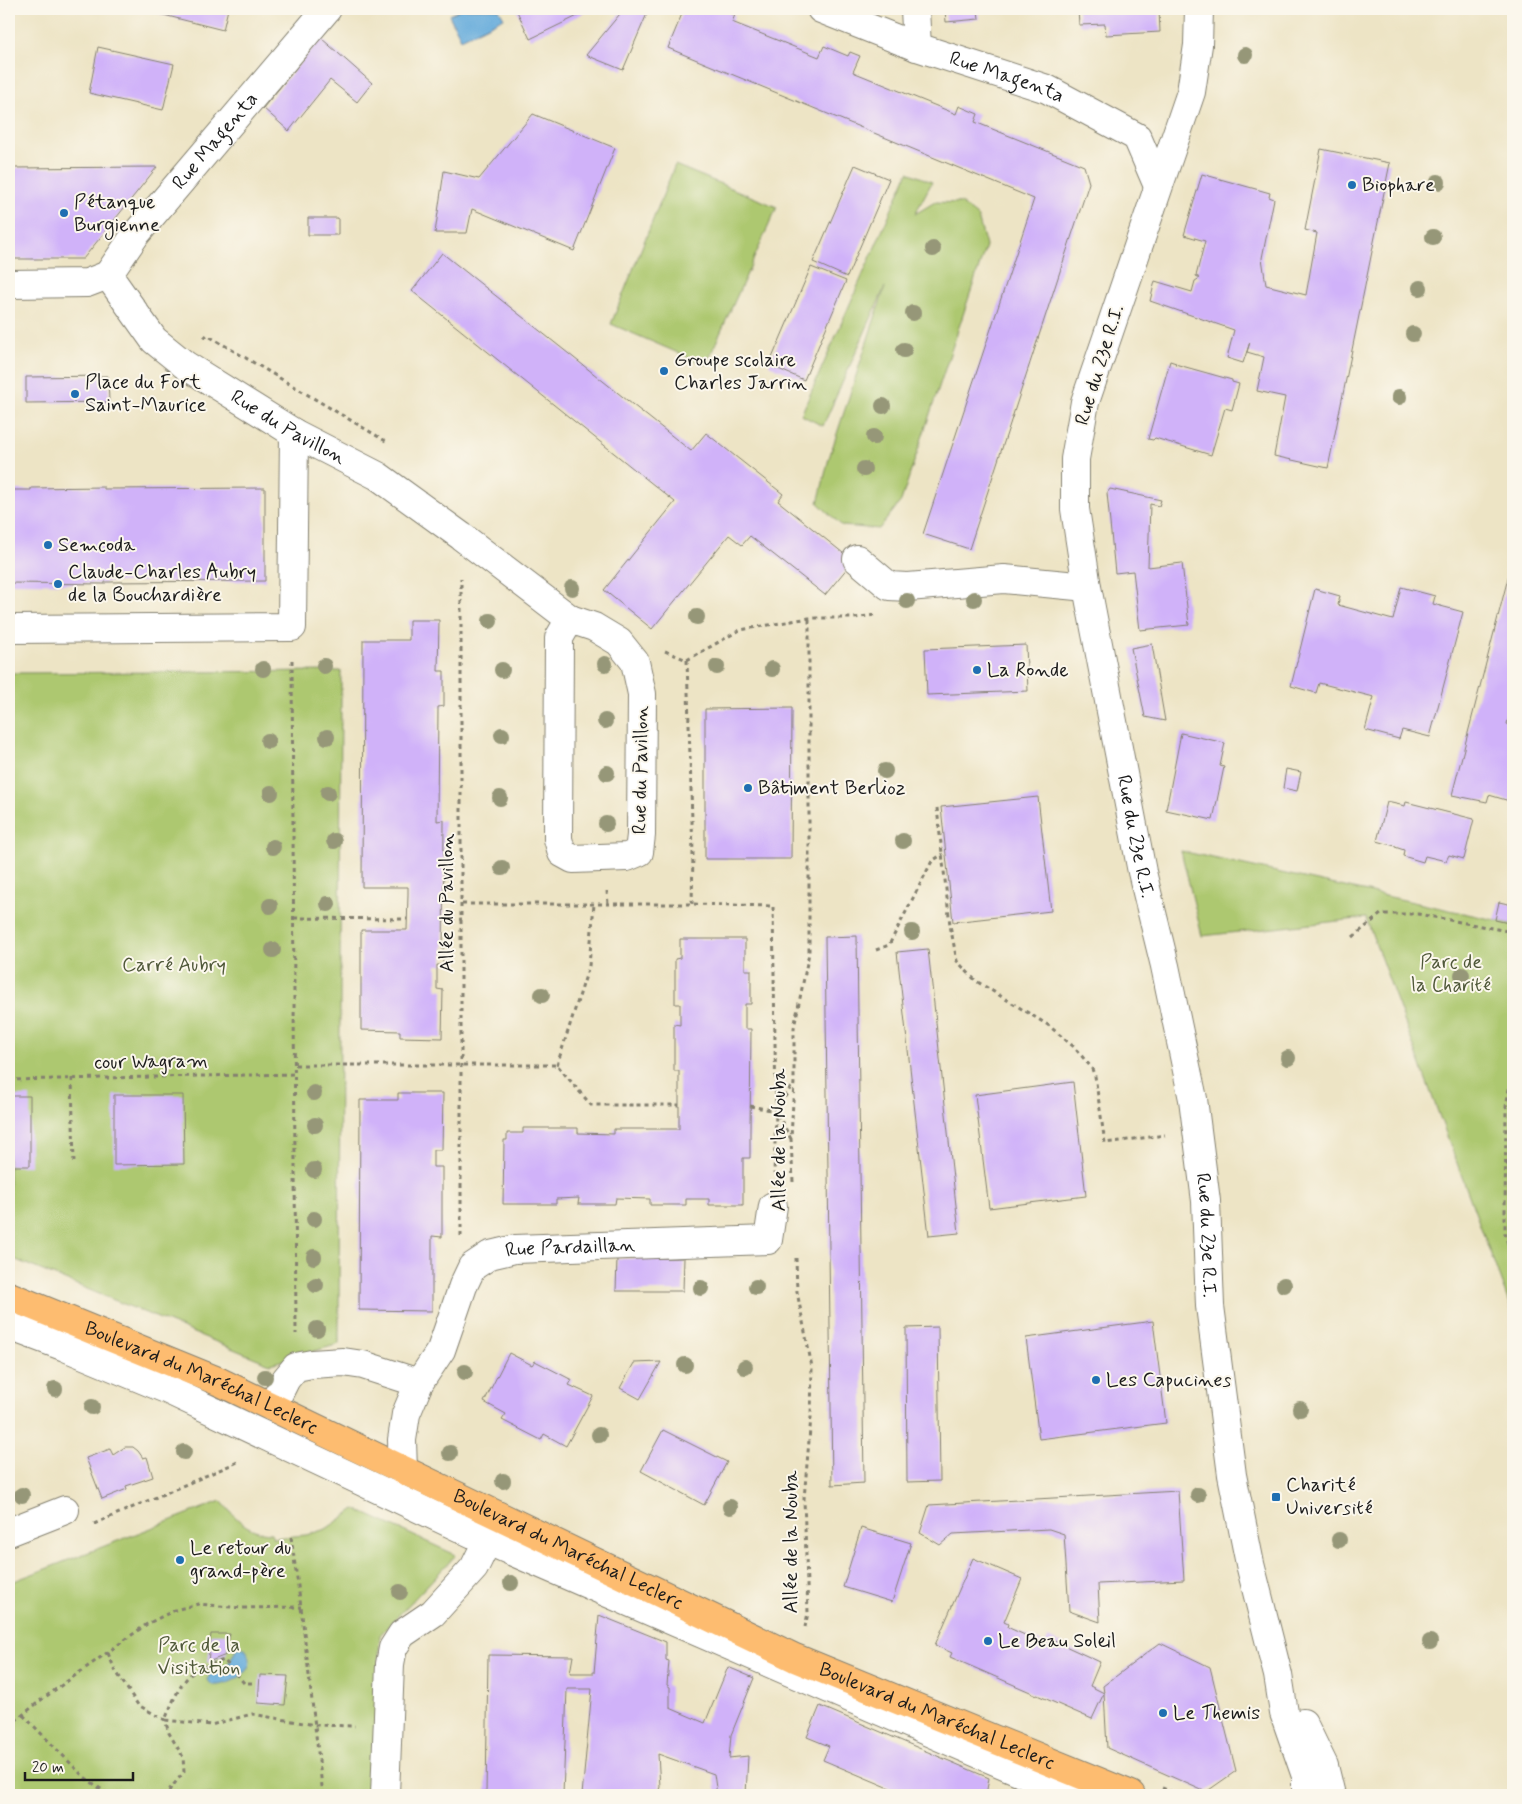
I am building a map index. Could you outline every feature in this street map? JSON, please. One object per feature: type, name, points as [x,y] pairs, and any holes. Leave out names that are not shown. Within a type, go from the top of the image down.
[{"type":"main road","name":"Boulevard du Maréchal Leclerc","points":[[9,1296],[220,1382],[272,1407],[403,1471],[493,1529],[796,1658],[1131,1795]]},
{"type":"street","name":"Rue Magenta","points":[[108,275],[136,234],[327,9]]},
{"type":"street","name":"Rue Magenta","points":[[821,9],[917,47],[1047,89],[1137,137],[1158,186]]},
{"type":"street","points":[[915,9],[917,47]]},
{"type":"street","name":"Rue du 23e R.I.","points":[[1199,9],[1198,45],[1191,92],[1084,409],[1075,459],[1075,509],[1087,587],[1142,872],[1165,966],[1193,1099],[1206,1201],[1210,1306],[1232,1475],[1250,1564],[1278,1675],[1284,1713],[1310,1789]]},
{"type":"street","points":[[9,284],[87,283],[108,275]]},
{"type":"street","name":"Rue du Pavillon","points":[[108,275],[154,340],[185,365],[294,433],[378,476],[570,619],[594,627],[619,642],[635,662],[642,694],[641,835],[639,852],[627,857],[573,859],[562,853],[558,839],[559,638],[570,619]]},
{"type":"street","points":[[9,629],[292,627],[294,433]]},
{"type":"street","points":[[857,559],[888,586],[908,587],[1004,579],[1087,587]]},
{"type":"street","name":"Rue Pardaillan","points":[[472,1267],[490,1255],[515,1248],[768,1240],[772,1206]]},
{"type":"street","points":[[403,1471],[402,1440],[406,1414],[419,1383],[441,1350],[463,1286],[472,1267]]},
{"type":"street","name":"Boulevard du Maréchal Leclerc","points":[[9,1326],[166,1389],[284,1445],[493,1529],[1074,1795]]},
{"type":"street","points":[[272,1407],[286,1379],[296,1367],[312,1364],[343,1362],[363,1365],[419,1383]]},
{"type":"street","points":[[9,1532],[65,1510]]},
{"type":"street","points":[[385,1795],[390,1664],[394,1648],[402,1634],[433,1613],[474,1568],[493,1529]]},
{"type":"street","name":"Rue du 23e R.I.","points":[[1278,1675],[1324,1766],[1331,1795]]},
{"type":"path","points":[[185,365],[207,335],[389,443]]},
{"type":"path","name":"Allée du Pavillon","points":[[461,536],[461,1241],[472,1267]]},
{"type":"path","points":[[687,660],[740,630],[809,618],[854,618]]},
{"type":"path","name":"Allée de la Nouba","points":[[794,1187],[791,1139],[794,1028],[809,953],[809,618]]},
{"type":"path","points":[[292,627],[296,1367]]},
{"type":"path","points":[[661,649],[687,660]]},
{"type":"path","points":[[687,660],[693,853],[692,904]]},
{"type":"path","points":[[937,808],[950,925],[957,961],[976,981],[1048,1025],[1074,1047],[1091,1067],[1095,1076],[1105,1143],[1197,1131]]},
{"type":"path","points":[[876,950],[889,945],[932,861],[943,854]]},
{"type":"path","points":[[607,894],[608,904]]},
{"type":"path","points":[[462,904],[773,906],[776,1111],[772,1206]]},
{"type":"path","points":[[557,1065],[589,966],[594,904]]},
{"type":"path","points":[[1352,937],[1382,914],[1418,914],[1513,932]]},
{"type":"path","points":[[294,918],[407,919]]},
{"type":"path","points":[[443,920],[462,919]]},
{"type":"path","points":[[295,1065],[557,1065],[591,1105],[679,1105]]},
{"type":"path","points":[[1513,1073],[1506,1107],[1505,1166],[1505,1232],[1513,1263]]},
{"type":"path","name":"cour Wagram","points":[[9,1080],[295,1074]]},
{"type":"path","points":[[72,1078],[74,1165]]},
{"type":"path","points":[[776,1111],[794,1082]]},
{"type":"path","points":[[750,1106],[776,1111]]},
{"type":"path","points":[[776,1111],[791,1139]]},
{"type":"path","points":[[1505,1166],[1513,1156]]},
{"type":"path","name":"Allée de la Nouba","points":[[796,1254],[797,1292],[812,1367],[811,1417],[804,1500],[808,1613],[803,1640],[796,1658]]},
{"type":"path","points":[[90,1526],[242,1460],[284,1445]]},
{"type":"path","points":[[291,1537],[302,1607],[323,1795]]},
{"type":"path","points":[[9,1726],[146,1624],[175,1610],[198,1604],[241,1608],[302,1607]]},
{"type":"path","points":[[108,1652],[115,1670],[138,1705],[165,1720],[211,1725],[252,1714],[315,1725],[388,1727]]},
{"type":"path","points":[[168,1795],[170,1789],[184,1772],[183,1757],[169,1733],[165,1720],[188,1676],[206,1666],[224,1660],[244,1683],[252,1683]]},
{"type":"path","points":[[23,1715],[83,1776],[109,1795]]},
{"type":"green space","points":[[675,165],[777,207],[706,365],[611,324]]},
{"type":"green space","points":[[908,172],[932,182],[915,214],[935,202],[961,203],[978,217],[986,246],[901,501],[879,529],[842,526],[818,503],[829,458],[885,287],[823,426],[801,415]]},
{"type":"green space","name":"Carré Aubry","points":[[341,671],[339,1344],[270,1364],[9,1257],[9,673]]},
{"type":"green space","name":"Parc de la Charité","points":[[1181,851],[1513,924],[1513,1314],[1366,918],[1202,936]]},
{"type":"green space","name":"Parc de la Visitation","points":[[221,1501],[248,1527],[271,1533],[273,1538],[306,1535],[326,1529],[355,1509],[456,1555],[380,1635],[373,1795],[9,1795],[9,1583]]},
{"type":"water","points":[[461,9],[499,9],[504,18],[461,39],[449,15]]},
{"type":"water","points":[[239,1648],[245,1649],[249,1656],[250,1663],[247,1669],[242,1675],[228,1683],[212,1685],[208,1680],[210,1674],[228,1664]]},
{"type":"building","points":[[140,9],[228,9],[223,30]]},
{"type":"building","points":[[516,9],[592,9],[530,39]]},
{"type":"building","points":[[624,9],[649,9],[623,70],[586,55]]},
{"type":"building","points":[[684,9],[700,9],[705,11],[705,9],[718,9],[735,15],[732,22],[819,57],[824,46],[848,56],[850,52],[860,56],[853,72],[956,114],[959,106],[978,114],[975,122],[1084,166],[1089,183],[969,549],[923,534],[1034,199],[668,48]]},
{"type":"building","points":[[945,9],[978,9],[979,19],[946,22]]},
{"type":"building","points":[[1078,9],[1159,9],[1160,32],[1106,35],[1105,24],[1079,25]]},
{"type":"building","points":[[321,38],[372,83],[357,102],[330,80],[289,131],[263,108]]},
{"type":"building","points":[[98,47],[174,64],[163,110],[89,93]]},
{"type":"building","points":[[533,114],[615,148],[574,251],[472,209],[467,233],[435,233],[444,171],[479,179]]},
{"type":"building","points":[[1321,149],[1390,163],[1328,468],[1274,456],[1285,397],[1257,391],[1264,357],[1247,352],[1250,342],[1243,363],[1227,358],[1234,330],[1150,301],[1155,281],[1192,292],[1195,281],[1200,278],[1196,276],[1205,241],[1184,235],[1202,174],[1270,193],[1269,197],[1274,199],[1262,258],[1266,285],[1306,295],[1317,233],[1305,230]]},
{"type":"building","points":[[855,165],[889,179],[847,277],[813,262]]},
{"type":"building","name":"Pétanque Burgienne","points":[[157,167],[83,259],[9,259],[9,168]]},
{"type":"building","points":[[308,218],[338,218],[338,235],[308,235]]},
{"type":"building","points":[[442,253],[691,451],[706,433],[783,494],[778,501],[853,561],[825,595],[750,536],[742,545],[729,535],[652,629],[604,590],[675,502],[412,291]]},
{"type":"building","points":[[811,267],[846,281],[804,380],[769,365]]},
{"type":"building","points":[[1170,361],[1232,380],[1232,382],[1239,384],[1232,410],[1225,408],[1211,455],[1155,438],[1153,440],[1148,439]]},
{"type":"building","points":[[108,376],[109,402],[26,403],[26,377]]},
{"type":"building","points":[[104,487],[104,489],[265,488],[265,581],[105,582],[105,584],[9,583],[9,490]]},
{"type":"building","points":[[1110,489],[1161,500],[1159,506],[1150,504],[1148,567],[1182,563],[1189,625],[1140,630],[1133,571],[1115,573],[1107,493]]},
{"type":"building","points":[[1509,574],[1513,575],[1513,701],[1507,724],[1513,726],[1513,802],[1489,795],[1487,802],[1452,795]]},
{"type":"building","points":[[1401,587],[1435,596],[1433,604],[1463,612],[1430,737],[1402,730],[1399,739],[1365,730],[1374,697],[1319,683],[1316,693],[1291,686],[1315,589],[1340,596],[1338,605],[1393,620]]},
{"type":"building","points":[[409,620],[439,620],[438,671],[444,671],[444,706],[438,707],[437,821],[444,820],[443,965],[437,965],[437,989],[443,990],[442,1038],[400,1037],[400,1031],[361,1030],[361,930],[407,930],[408,894],[408,887],[362,887],[363,640],[409,640]]},
{"type":"building","points":[[1152,644],[1165,721],[1145,717],[1131,648]]},
{"type":"building","name":"La Ronde","points":[[1026,645],[1028,691],[927,695],[925,649]]},
{"type":"building","name":"Bâtiment Berlioz","points":[[792,708],[791,859],[705,859],[705,709]]},
{"type":"building","points":[[1181,733],[1225,743],[1220,766],[1224,767],[1213,820],[1166,810]]},
{"type":"building","points":[[1286,769],[1301,772],[1297,791],[1283,788]]},
{"type":"building","points":[[1038,797],[1051,911],[953,922],[941,807]]},
{"type":"building","points":[[1387,802],[1405,806],[1406,802],[1474,819],[1464,859],[1449,855],[1446,861],[1425,856],[1423,862],[1403,856],[1404,850],[1377,841]]},
{"type":"building","points":[[1499,902],[1513,905],[1513,924],[1495,920]]},
{"type":"building","points":[[857,936],[864,1483],[832,1485],[825,937]]},
{"type":"building","points":[[680,939],[745,939],[745,970],[751,970],[751,1004],[745,1004],[745,1029],[751,1029],[750,1158],[743,1158],[743,1205],[709,1205],[709,1199],[686,1199],[686,1205],[650,1205],[650,1199],[616,1198],[615,1204],[578,1204],[579,1198],[556,1199],[556,1204],[503,1204],[504,1140],[507,1140],[507,1133],[523,1133],[523,1128],[578,1128],[578,1133],[614,1134],[614,1129],[679,1129],[679,1071],[674,1071],[674,1024],[680,1025],[680,1004],[675,1004],[675,959],[680,958]]},
{"type":"building","points":[[928,949],[959,1233],[929,1236],[897,952]]},
{"type":"building","points":[[1073,1082],[1086,1196],[989,1208],[975,1095]]},
{"type":"building","points":[[398,1093],[443,1093],[442,1150],[433,1150],[433,1167],[442,1167],[442,1237],[432,1236],[432,1311],[359,1310],[360,1100],[398,1100]]},
{"type":"building","points":[[114,1095],[183,1095],[184,1164],[114,1165]]},
{"type":"building","points":[[9,1096],[30,1096],[30,1166],[9,1166]]},
{"type":"building","points":[[684,1258],[683,1291],[616,1291],[617,1259]]},
{"type":"building","name":"Les Capucines","points":[[1153,1321],[1166,1423],[1039,1439],[1026,1338]]},
{"type":"building","points":[[938,1327],[940,1481],[907,1482],[906,1328]]},
{"type":"building","points":[[509,1353],[532,1365],[535,1361],[572,1380],[569,1385],[593,1396],[566,1446],[544,1434],[541,1440],[502,1420],[506,1414],[484,1402]]},
{"type":"building","points":[[661,1362],[640,1399],[620,1388],[634,1363]]},
{"type":"building","points":[[663,1430],[727,1462],[704,1505],[641,1471]]},
{"type":"building","points":[[125,1447],[133,1447],[143,1458],[147,1457],[153,1477],[126,1486],[127,1489],[102,1499],[86,1458],[110,1449],[113,1455]]},
{"type":"building","points":[[1178,1491],[1184,1580],[1098,1584],[1100,1622],[1069,1611],[1064,1534],[1049,1529],[953,1534],[940,1545],[920,1533],[929,1505]]},
{"type":"building","points":[[861,1528],[911,1543],[892,1602],[843,1587]]},
{"type":"building","name":"Le Beau Soleil","points":[[973,1558],[1022,1579],[1004,1622],[1008,1624],[1007,1627],[1045,1644],[1048,1638],[1100,1662],[1090,1686],[1104,1693],[1092,1719],[950,1657],[952,1653],[935,1645]]},
{"type":"building","points":[[599,1615],[666,1642],[666,1660],[669,1661],[667,1685],[670,1687],[670,1708],[705,1723],[728,1667],[754,1678],[731,1735],[729,1758],[748,1756],[746,1795],[717,1795],[714,1774],[658,1754],[660,1787],[657,1795],[582,1795],[592,1689],[567,1689],[563,1795],[486,1795],[488,1655],[573,1656],[570,1673],[594,1673]]},
{"type":"building","points":[[211,1634],[230,1634],[226,1655],[208,1662]]},
{"type":"building","name":"Le Themis","points":[[1160,1643],[1210,1667],[1236,1771],[1206,1792],[1107,1748],[1103,1686]]},
{"type":"building","points":[[260,1675],[288,1676],[285,1705],[258,1703]]},
{"type":"building","points":[[820,1706],[989,1778],[986,1795],[906,1795],[823,1760],[829,1746],[807,1737]]},
{"type":"place","name":"Biophare","points":[[1352,185]]},
{"type":"place","name":"Pétanque Burgienne","points":[[64,213]]},
{"type":"place","name":"Groupe scolaire Charles Jarrin","points":[[664,371]]},
{"type":"place","name":"Place du Fort Saint-Maurice","points":[[75,394]]},
{"type":"place","name":"Semcoda","points":[[48,545]]},
{"type":"place","name":"Claude-Charles Aubry de la Bouchardière","points":[[58,584]]},
{"type":"place","name":"La Ronde","points":[[977,670]]},
{"type":"place","name":"Bâtiment Berlioz","points":[[748,788]]},
{"type":"place","name":"Les Capucines","points":[[1096,1380]]},
{"type":"place","name":"Charité Université","points":[[1276,1497]]},
{"type":"place","name":"Le retour du grand-père","points":[[180,1560]]},
{"type":"place","name":"Le Beau Soleil","points":[[988,1641]]},
{"type":"place","name":"Le Themis","points":[[1163,1713]]}]
